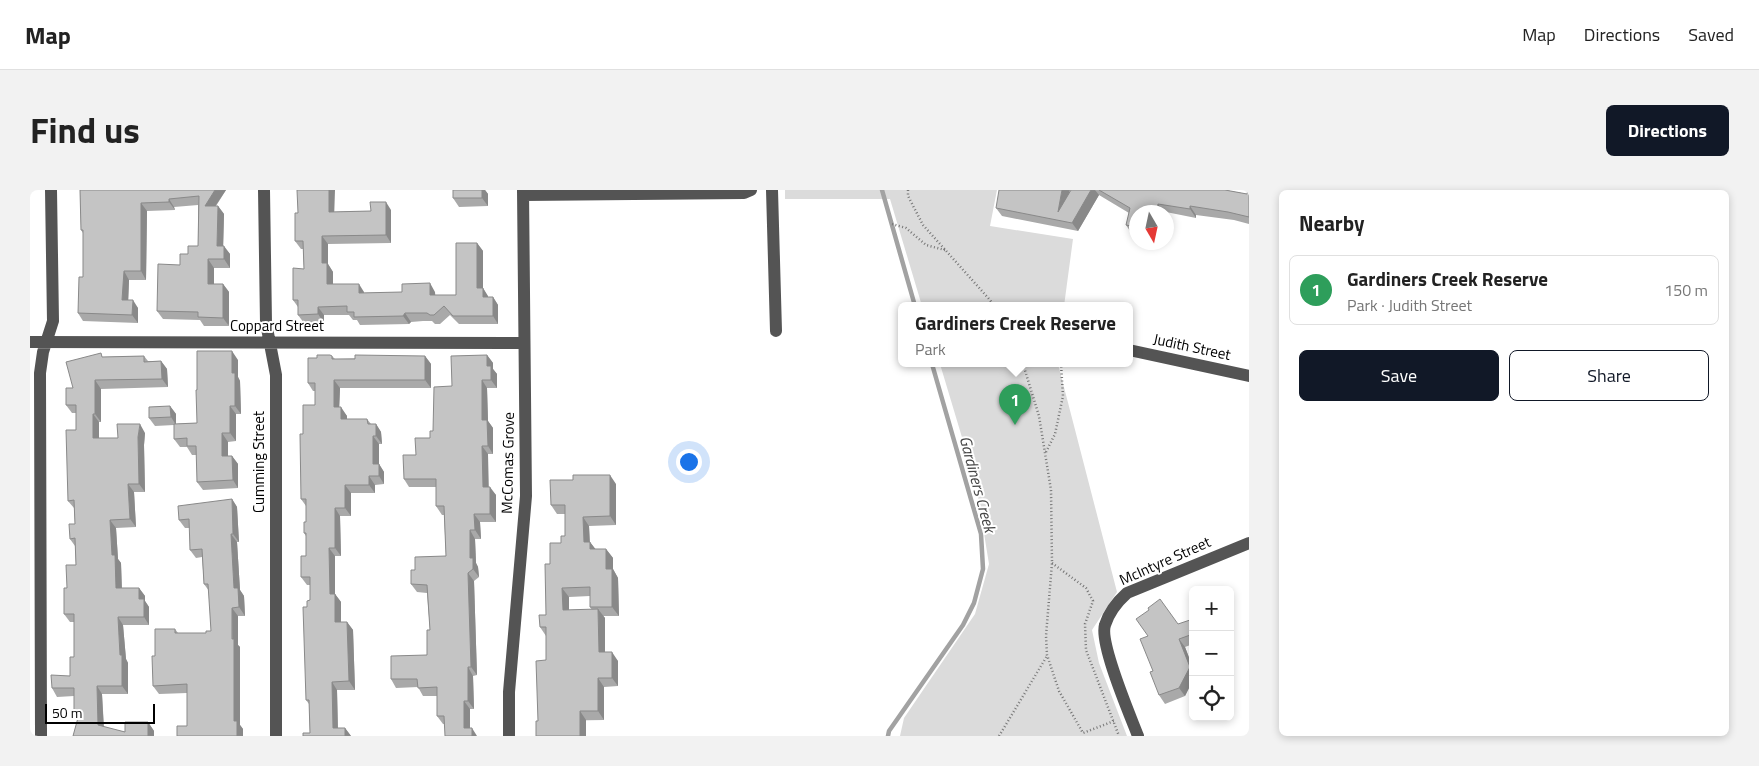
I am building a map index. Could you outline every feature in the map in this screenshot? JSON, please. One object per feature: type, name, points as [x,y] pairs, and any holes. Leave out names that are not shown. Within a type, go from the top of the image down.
[{"type":"street","points":[[41,736],[40,373],[43,352],[51,331],[53,313],[51,190]]},
{"type":"street","name":"Cumming Street","points":[[264,190],[265,308],[269,342],[276,375],[276,736]]},
{"type":"street","points":[[523,192],[744,193],[750,190]]},
{"type":"street","points":[[772,190],[776,331]]},
{"type":"street","name":"McComas Grove","points":[[510,736],[509,692],[526,496],[523,192]]},
{"type":"street","name":"Coppard Street","points":[[30,342],[524,343]]},
{"type":"street","name":"Judith Street","points":[[1133,351],[1249,376]]},
{"type":"street","name":"McIntyre Street","points":[[1138,736],[1108,657],[1104,626],[1115,604],[1127,593],[1249,543]]},
{"type":"path","points":[[908,190],[908,196],[923,225],[991,302]]},
{"type":"path","points":[[892,224],[906,228],[926,245],[946,250]]},
{"type":"path","points":[[1024,367],[1039,416],[1051,490],[1052,563],[1046,636],[1047,655],[1059,691],[1083,733],[1114,721]]},
{"type":"path","points":[[1046,454],[1055,434],[1063,396],[1061,367]]},
{"type":"path","points":[[1052,563],[1086,588],[1093,601],[1086,624],[1086,650],[1119,736]]},
{"type":"path","points":[[999,736],[1047,655]]},
{"type":"shaded area","points":[[785,190],[997,190],[990,226],[1073,239],[1065,302],[921,302],[890,199],[785,199]]},
{"type":"shaded area","points":[[941,367],[1059,367],[1117,592],[1092,630],[1099,663],[1127,736],[900,736],[904,718],[975,614],[989,564],[976,484]]},
{"type":"building","points":[[80,190],[215,190],[205,206],[218,206],[217,246],[224,246],[224,259],[208,259],[208,284],[223,284],[223,318],[198,317],[198,312],[157,311],[158,264],[180,265],[180,254],[188,254],[188,246],[198,246],[199,196],[169,199],[169,202],[141,203],[141,271],[124,271],[122,300],[133,300],[132,315],[78,313],[79,277],[83,277],[83,230],[81,230]]},
{"type":"building","points":[[297,190],[329,190],[329,212],[371,211],[370,202],[386,202],[386,235],[322,236],[322,263],[327,263],[327,284],[359,284],[359,293],[402,292],[402,284],[430,283],[430,295],[456,295],[456,243],[477,243],[477,288],[483,288],[483,297],[493,297],[493,316],[453,316],[444,306],[434,315],[427,313],[405,313],[403,316],[354,317],[354,312],[347,312],[347,306],[318,307],[318,314],[298,315],[298,300],[293,300],[293,268],[304,269],[303,241],[295,241],[295,213],[298,213]]},
{"type":"building","points":[[453,190],[482,190],[482,198],[453,198]]},
{"type":"building","points":[[999,190],[1062,190],[1058,212],[1071,190],[1091,190],[1072,223],[996,208]]},
{"type":"building","points":[[1099,190],[1225,190],[1247,194],[1249,190],[1249,217],[1190,206],[1190,209],[1158,204],[1129,205],[1129,207]]},
{"type":"building","points":[[1129,212],[1129,226],[1126,225]]},
{"type":"building","points":[[197,351],[232,351],[232,373],[235,373],[235,406],[230,406],[230,433],[222,433],[222,456],[232,456],[233,480],[197,482],[196,446],[187,446],[187,438],[174,439],[174,424],[197,423]]},
{"type":"building","points":[[101,353],[102,357],[144,356],[144,362],[161,361],[162,379],[95,380],[95,414],[93,414],[93,438],[118,438],[117,424],[140,424],[138,437],[139,484],[128,484],[130,519],[110,520],[112,555],[115,555],[116,588],[139,588],[139,599],[144,599],[144,617],[118,617],[120,655],[122,655],[122,686],[97,686],[98,725],[125,732],[125,722],[148,722],[148,736],[73,736],[79,714],[74,714],[74,688],[52,688],[51,675],[70,676],[70,657],[74,657],[74,614],[64,614],[64,588],[67,588],[66,565],[76,565],[75,538],[70,539],[69,524],[75,524],[74,500],[68,501],[66,430],[76,430],[76,405],[66,405],[66,388],[73,388],[66,362]]},
{"type":"building","points":[[317,355],[330,355],[332,359],[355,359],[355,355],[425,356],[425,380],[334,380],[334,407],[341,407],[341,419],[367,419],[368,424],[376,424],[376,436],[373,436],[373,464],[379,464],[379,476],[369,476],[369,485],[345,485],[345,508],[335,508],[335,548],[329,548],[330,594],[335,594],[335,622],[347,622],[349,681],[332,682],[333,728],[345,728],[345,736],[303,736],[303,733],[310,733],[309,700],[306,700],[303,607],[307,607],[307,601],[310,600],[310,577],[301,577],[301,556],[306,556],[304,522],[306,522],[306,499],[301,499],[300,434],[303,434],[303,405],[315,405],[315,383],[308,383],[308,358],[317,358]]},
{"type":"building","points":[[487,355],[487,366],[491,366],[491,380],[482,380],[482,420],[487,420],[488,446],[482,446],[483,487],[490,487],[490,514],[474,514],[475,530],[470,530],[470,558],[473,558],[473,569],[468,573],[471,667],[468,667],[468,701],[464,701],[464,728],[472,728],[472,736],[445,736],[444,716],[437,716],[437,687],[418,688],[417,679],[391,679],[391,656],[427,655],[427,630],[430,630],[427,585],[411,584],[411,570],[415,570],[415,557],[446,556],[444,506],[436,506],[436,479],[404,479],[403,455],[416,455],[415,438],[430,438],[430,431],[433,431],[434,387],[452,386],[451,356]]},
{"type":"building","points":[[170,406],[171,417],[149,418],[149,407]]},
{"type":"building","points":[[573,475],[610,475],[610,516],[583,517],[584,542],[590,542],[590,549],[606,549],[606,569],[612,569],[612,607],[590,607],[590,587],[562,588],[563,610],[598,609],[599,652],[612,652],[612,678],[598,678],[598,711],[580,711],[580,736],[536,736],[536,721],[538,721],[536,661],[546,660],[546,627],[540,627],[539,615],[546,615],[545,564],[550,564],[550,543],[561,543],[561,536],[565,536],[565,505],[551,505],[550,480],[573,480]]},
{"type":"building","points":[[232,499],[233,534],[231,534],[234,588],[238,588],[239,607],[232,608],[234,721],[237,721],[237,736],[177,736],[177,726],[187,726],[187,684],[153,686],[152,656],[155,656],[155,629],[175,629],[175,633],[206,633],[206,631],[211,631],[208,584],[204,584],[202,549],[190,550],[189,519],[179,520],[178,506]]},
{"type":"building","points":[[1160,599],[1178,624],[1189,620],[1189,635],[1179,639],[1189,669],[1179,688],[1159,695],[1150,672],[1153,671],[1140,639],[1148,636],[1136,619],[1149,610],[1148,608]]},
{"type":"waterway","name":"Gardiners Creek","points":[[882,190],[914,302]]},
{"type":"waterway","name":"Gardiners Creek","points":[[888,736],[889,731],[963,625],[974,603],[983,569],[981,534],[933,367]]},
{"type":"place","name":"Gardiners Creek Reserve","points":[[1015,425]]}]
